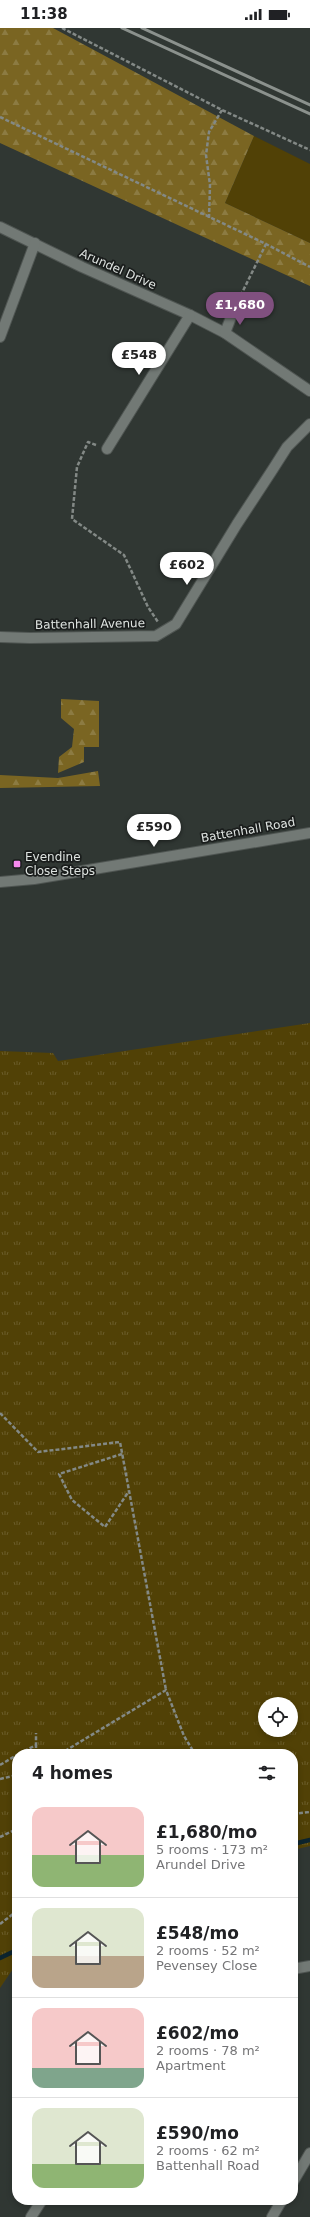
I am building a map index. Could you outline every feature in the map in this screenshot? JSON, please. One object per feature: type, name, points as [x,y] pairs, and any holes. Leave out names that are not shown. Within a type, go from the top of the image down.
[{"type":"street","name":"Arundel Drive","points":[[0,227],[82,267],[190,315],[225,333],[310,391]]},
{"type":"street","points":[[0,337],[35,244]]},
{"type":"street","points":[[225,333],[233,312]]},
{"type":"street","points":[[107,449],[190,315]]},
{"type":"street","name":"Battenhall Avenue","points":[[0,637],[156,636],[176,624],[237,524],[287,447],[310,424]]},
{"type":"street","name":"Battenhall Road","points":[[0,882],[34,879],[310,833]]},
{"type":"street","points":[[298,1968],[310,1966]]},
{"type":"street","points":[[298,2173],[310,2153]]},
{"type":"street","points":[[31,2217],[39,2205]]},
{"type":"street","points":[[272,2217],[279,2205]]},
{"type":"path","points":[[62,28],[222,110],[310,150]]},
{"type":"path","points":[[210,218],[210,185],[206,155],[209,132],[222,110]]},
{"type":"path","points":[[0,117],[266,244],[310,267]]},
{"type":"path","points":[[233,312],[266,244]]},
{"type":"path","points":[[107,449],[88,442],[77,467],[72,519],[124,555],[148,607],[158,621],[156,636]]},
{"type":"path","points":[[0,1413],[38,1452],[120,1442],[166,1690],[184,1736],[191,1749]]},
{"type":"path","points":[[122,1454],[59,1474],[72,1500],[104,1527],[129,1491]]},
{"type":"path","points":[[68,1749],[166,1690]]},
{"type":"path","points":[[36,1733],[36,1749]]},
{"type":"path","points":[[28,1749],[36,1745]]},
{"type":"path","points":[[0,1765],[12,1758]]},
{"type":"path","points":[[0,1778],[12,1776]]},
{"type":"path","points":[[298,1813],[310,1812]]},
{"type":"path","points":[[0,1837],[12,1831]]},
{"type":"path","points":[[0,1924],[12,1915]]},
{"type":"green space","points":[[0,28],[53,28],[254,136],[225,203],[310,243],[310,286],[0,143]]},
{"type":"green space","points":[[254,136],[310,164],[310,243],[225,203]]},
{"type":"green space","points":[[61,699],[99,701],[99,747],[84,747],[84,762],[58,773],[59,757],[72,747],[74,729],[61,718]]},
{"type":"green space","points":[[98,771],[100,786],[0,788],[0,775],[58,778]]},
{"type":"green space","points":[[310,1023],[310,1846],[298,1849],[298,1749],[12,1749],[12,1970],[0,1988],[0,1051],[53,1053],[58,1061]]},
{"type":"waterway","points":[[298,1843],[310,1840]]},
{"type":"waterway","points":[[0,1958],[12,1952]]},
{"type":"railway","points":[[122,28],[310,114]]},
{"type":"railway","points":[[142,28],[310,105]]},
{"type":"place","name":"Evendine Close Steps","points":[[17,864]]}]
